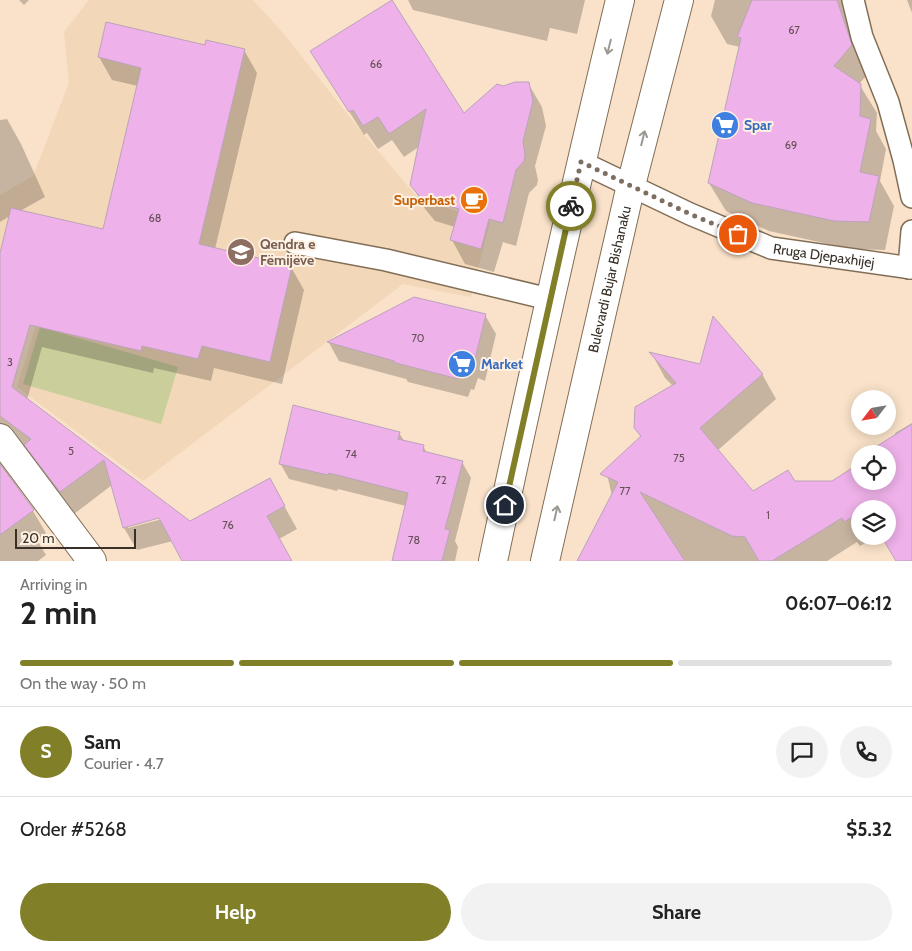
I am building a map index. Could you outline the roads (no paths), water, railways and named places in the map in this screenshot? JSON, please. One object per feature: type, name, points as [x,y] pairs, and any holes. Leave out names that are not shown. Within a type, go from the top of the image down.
[{"type":"main road","points":[[493,561],[581,162],[620,0]]},
{"type":"main road","name":"Bulevardi Bujar Bishanaku","points":[[545,561],[631,185],[679,0]]},
{"type":"main road","points":[[0,438],[92,561]]},
{"type":"lane","points":[[853,0],[862,37],[888,102],[912,197]]},
{"type":"lane","name":"Rruga Djepaxhijej","points":[[581,162],[690,214],[771,248],[911,268]]},
{"type":"lane","points":[[911,268],[912,231]]},
{"type":"lane","points":[[295,243],[386,260],[550,299]]},
{"type":"place","name":"Spar","points":[[725,125]]},
{"type":"place","name":"Superbast","points":[[474,200]]},
{"type":"place","name":"Qendra e Fëmijëve","points":[[241,252]]},
{"type":"place","name":"Market","points":[[462,364]]}]
